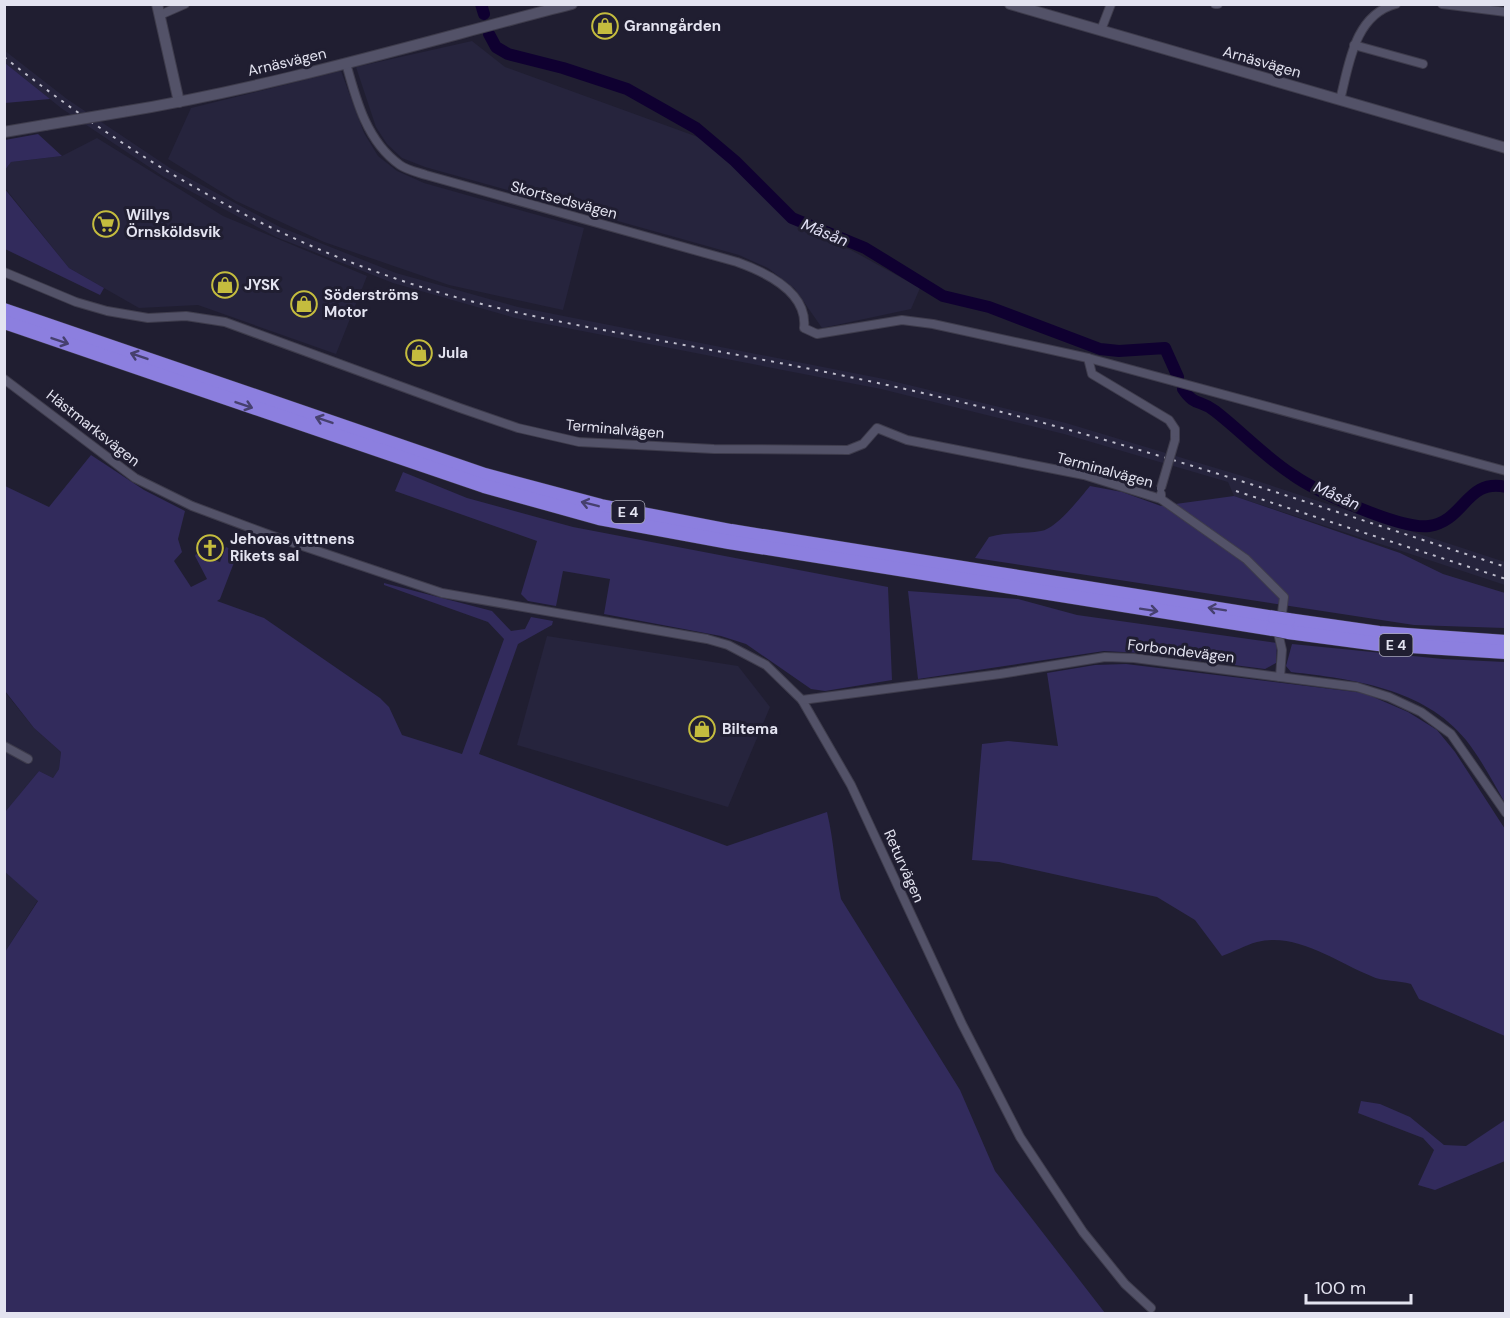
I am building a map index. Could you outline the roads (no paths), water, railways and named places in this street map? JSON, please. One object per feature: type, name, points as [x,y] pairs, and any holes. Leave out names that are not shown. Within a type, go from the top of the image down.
[{"type":"highway","name":"E 4","points":[[4,310],[485,476],[600,507],[721,530],[1281,625],[1378,644],[1506,652]]},
{"type":"highway","name":"E 4","points":[[4,322],[483,486],[599,518],[729,542],[1281,625],[1506,642]]},
{"type":"street","points":[[179,102],[159,10],[185,4]]},
{"type":"street","name":"Arnäsvägen","points":[[1010,4],[1506,148]]},
{"type":"street","points":[[1101,30],[1111,4]]},
{"type":"street","points":[[1340,100],[1354,45],[1367,22],[1377,13],[1396,4]]},
{"type":"street","points":[[1442,4],[1506,12]]},
{"type":"street","name":"Arnäsvägen","points":[[4,132],[179,102],[346,63],[568,5]]},
{"type":"street","points":[[1354,45],[1423,64]]},
{"type":"street","name":"Skortsedsvägen","points":[[346,63],[356,99],[371,132],[383,150],[401,166],[737,261],[774,278],[796,301],[805,320],[804,328],[817,334],[902,321],[1018,341],[1088,358]]},
{"type":"street","name":"Terminalvägen","points":[[4,272],[76,302],[107,311],[148,318],[186,316],[225,322],[479,415],[518,428],[579,442],[714,449],[848,450],[863,444],[877,428],[907,440],[1084,475],[1161,499]]},
{"type":"street","points":[[1280,677],[1282,650],[1279,637],[1284,597],[1246,559],[1161,499],[1161,488],[1175,440],[1175,429],[1169,420],[1092,374],[1088,358],[1506,471]]},
{"type":"street","name":"Hästmarksvägen","points":[[4,380],[126,471],[192,506],[418,587],[507,605]]},
{"type":"street","name":"Returvägen","points":[[507,605],[578,615],[728,645],[766,666],[802,700],[851,785],[962,1024],[1020,1137],[1083,1232],[1125,1284],[1150,1308]]},
{"type":"street","name":"Forbondevägen","points":[[802,700],[988,676],[1105,657],[1134,658],[1357,687],[1389,697],[1421,712],[1461,746],[1506,813]]},
{"type":"street","points":[[4,746],[28,759]]},
{"type":"waterway","name":"Måsån","points":[[481,4],[484,14]]},
{"type":"waterway","name":"Måsån","points":[[489,34],[496,47],[508,54],[563,68],[627,89],[696,128],[735,161],[792,218],[865,248],[943,296],[989,307],[1100,349],[1119,351],[1165,348],[1178,377]]},
{"type":"waterway","name":"Måsån","points":[[1183,389],[1194,401],[1210,407],[1283,468],[1339,500],[1380,516],[1416,526],[1429,526],[1451,517],[1482,489],[1493,486],[1506,487]]},
{"type":"railway","points":[[4,57],[95,124],[190,184],[289,236],[394,278],[461,299],[530,315],[840,375],[1015,415],[1226,476],[1506,567]]},
{"type":"railway","points":[[1236,491],[1506,579]]},
{"type":"place","name":"Granngården","points":[[605,26]]},
{"type":"place","name":"Willys Örnsköldsvik","points":[[106,224]]},
{"type":"place","name":"JYSK","points":[[225,285]]},
{"type":"place","name":"Söderströms Motor","points":[[304,304]]},
{"type":"place","name":"Jula","points":[[419,353]]},
{"type":"place","name":"Jehovas vittnens Rikets sal","points":[[210,548]]},
{"type":"place","name":"Biltema","points":[[702,729]]}]
